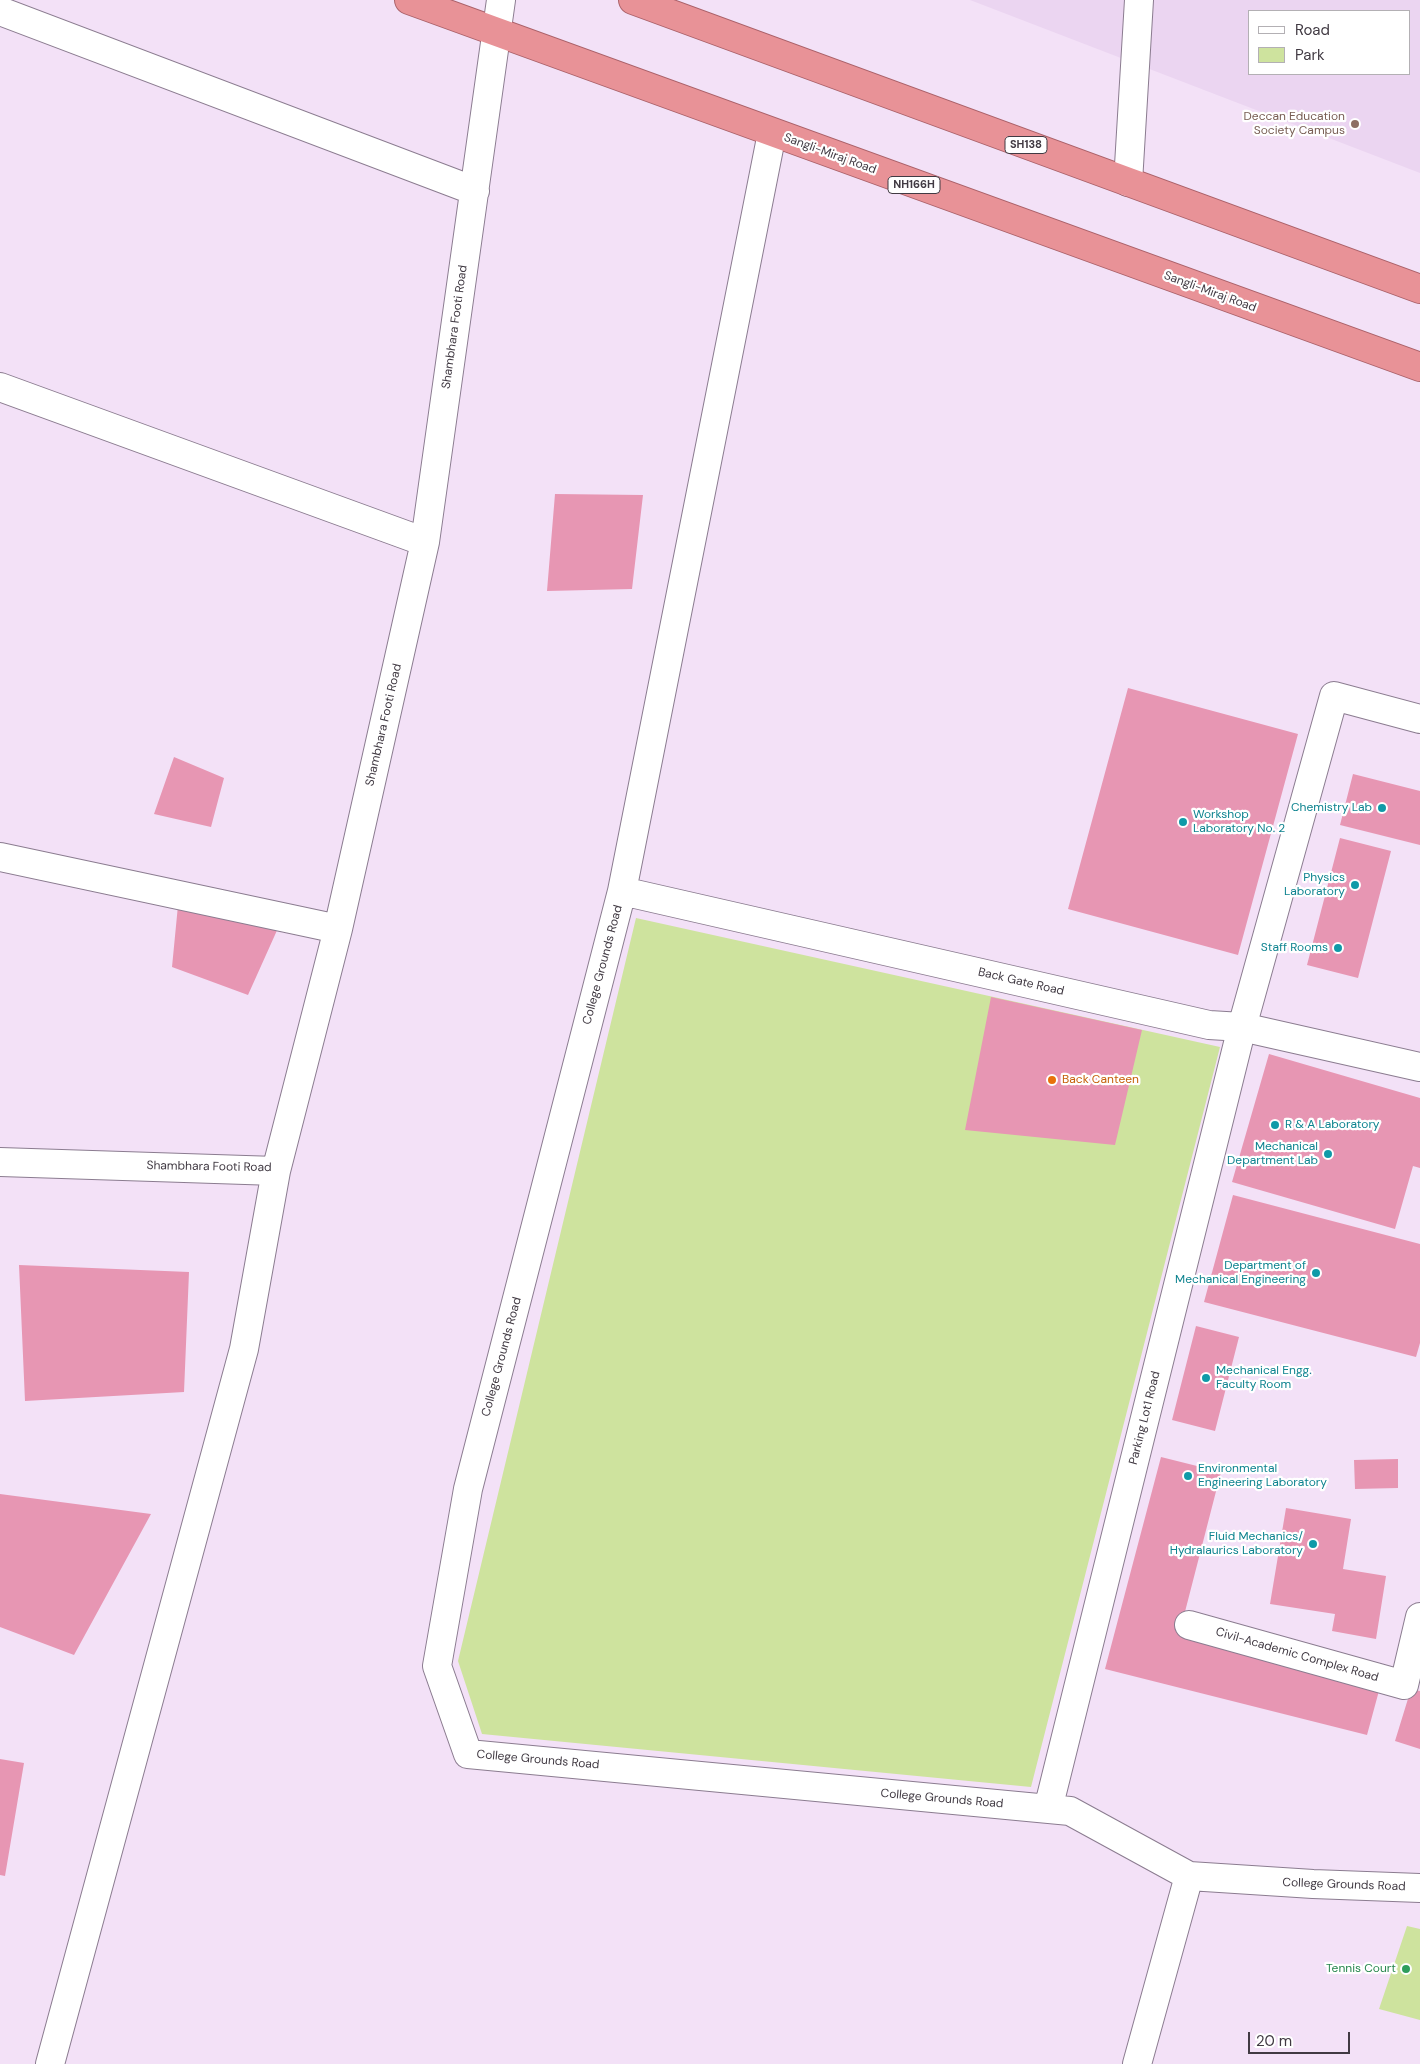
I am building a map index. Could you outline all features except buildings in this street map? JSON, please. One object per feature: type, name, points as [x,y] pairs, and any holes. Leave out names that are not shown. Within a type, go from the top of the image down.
[{"type":"highway","name":"Sangli-Miraj Road","points":[[409,0],[1420,367]]},
{"type":"highway","name":"SH138","points":[[633,0],[1420,289]]},
{"type":"street","name":"Shambhara Footi Road","points":[[0,1162],[276,1171],[338,929],[425,542],[500,0]]},
{"type":"street","points":[[1128,182],[1139,0]]},
{"type":"street","points":[[0,11],[475,191]]},
{"type":"street","points":[[622,891],[772,133]]},
{"type":"street","points":[[0,387],[425,542]]},
{"type":"street","name":"Parking Lot1 Road","points":[[1048,1809],[1242,1026],[1334,696],[1420,719]]},
{"type":"street","points":[[0,857],[338,929]]},
{"type":"street","name":"Back Gate Road","points":[[622,891],[1209,1025],[1242,1026],[1420,1067]]},
{"type":"street","name":"College Grounds Road","points":[[622,891],[466,1499],[437,1666],[468,1754],[1070,1811],[1189,1876],[1313,1884],[1420,1888]]},
{"type":"street","points":[[50,2064],[244,1349],[276,1171]]},
{"type":"street","name":"Civil-Academic Complex Road","points":[[1189,1625],[1404,1685],[1420,1617]]},
{"type":"street","points":[[1137,2064],[1189,1876]]},
{"type":"shaded area","name":"Deccan Education Society Campus","points":[[970,0],[1420,0],[1420,173]]},
{"type":"green space","points":[[636,918],[1220,1047],[1031,1787],[482,1734],[458,1661]]},
{"type":"green space","name":"Tennis Court","points":[[1407,1926],[1420,1929],[1420,2020],[1379,2009]]},
{"type":"place","name":"Deccan Education Society Campus","points":[[1355,124]]},
{"type":"place","name":"Chemistry Lab","points":[[1382,808]]},
{"type":"place","name":"Workshop Laboratory No. 2","points":[[1183,822]]},
{"type":"place","name":"Physics Laboratory","points":[[1355,885]]},
{"type":"place","name":"Staff Rooms","points":[[1338,948]]},
{"type":"place","name":"Back Canteen","points":[[1052,1080]]},
{"type":"place","name":"R & A Laboratory","points":[[1275,1125]]},
{"type":"place","name":"Mechanical Department Lab","points":[[1328,1154]]},
{"type":"place","name":"Department of Mechanical Engineering","points":[[1316,1273]]},
{"type":"place","name":"Mechanical Engg. Faculty Room","points":[[1206,1378]]},
{"type":"place","name":"Environmental Engineering Laboratory","points":[[1188,1476]]},
{"type":"place","name":"Fluid Mechanics/ Hydralaurics Laboratory","points":[[1313,1544]]},
{"type":"place","name":"Tennis Court","points":[[1406,1969]]}]
